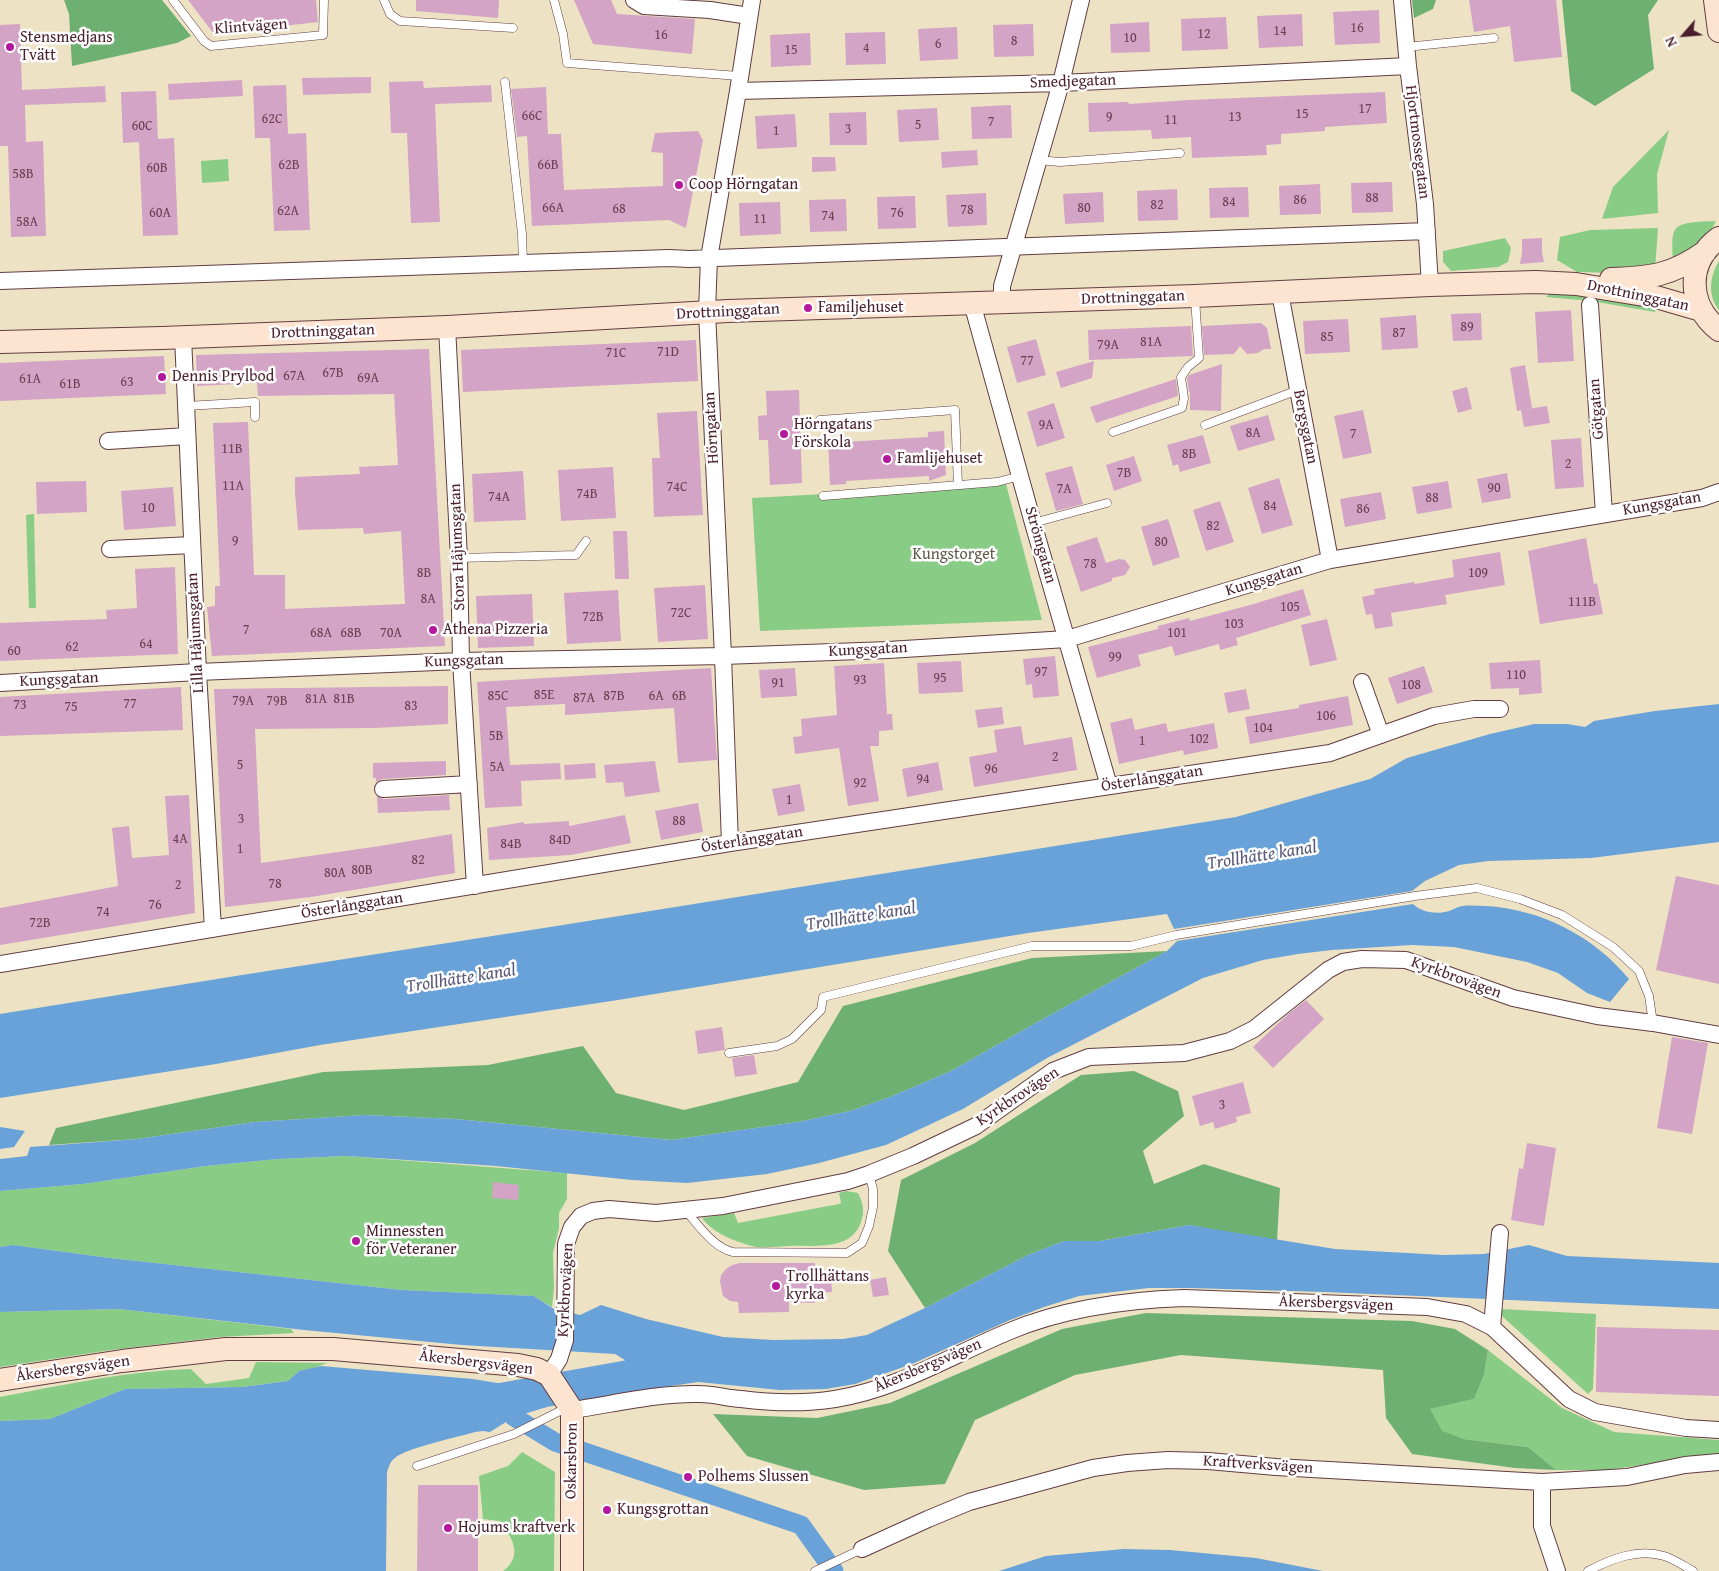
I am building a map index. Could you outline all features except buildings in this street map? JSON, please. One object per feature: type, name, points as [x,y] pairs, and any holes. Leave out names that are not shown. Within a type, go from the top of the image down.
[{"type":"street","name":"Hörngatan","points":[[634,0],[644,6],[701,5],[750,8],[709,258],[707,312],[730,843]]},
{"type":"street","points":[[1002,302],[1002,286],[1012,246],[1061,82],[1080,0]]},
{"type":"street","name":"Hjortmossegatan","points":[[1402,0],[1427,231],[1430,285]]},
{"type":"street","points":[[1715,0],[1719,31]]},
{"type":"street","name":"Smedjegatan","points":[[739,84],[1061,82],[1408,66]]},
{"type":"street","points":[[0,281],[709,258],[1427,231]]},
{"type":"street","points":[[1712,245],[1696,270],[1694,280],[1701,310],[1706,318],[1719,330]]},
{"type":"street","name":"Drottninggatan","points":[[1576,284],[1601,280],[1642,279],[1663,274],[1676,270],[1712,245]]},
{"type":"street","name":"Drottninggatan","points":[[0,342],[447,327],[707,312],[1280,293],[1430,285],[1536,282],[1576,284],[1656,297],[1701,310]]},
{"type":"street","name":"Bergsgatan","points":[[1280,293],[1330,560]]},
{"type":"street","name":"Strömgatan","points":[[972,303],[1109,786]]},
{"type":"street","name":"Götgatan","points":[[1590,305],[1604,514]]},
{"type":"street","name":"Stora Håjumsgatan","points":[[447,327],[459,558],[461,661],[475,886]]},
{"type":"street","name":"Lilla Håjumsgatan","points":[[183,337],[198,672],[213,929]]},
{"type":"street","points":[[108,441],[187,436]]},
{"type":"street","name":"Kungsgatan","points":[[0,683],[198,672],[461,661],[723,656],[888,650],[1067,640],[1330,560],[1702,498],[1719,492]]},
{"type":"street","points":[[110,549],[192,545]]},
{"type":"street","points":[[1362,682],[1381,735]]},
{"type":"street","name":"Österlånggatan","points":[[0,964],[730,843],[1330,753],[1452,711],[1474,708],[1500,709]]},
{"type":"street","points":[[383,789],[469,784]]},
{"type":"street","name":"Kyrkbrovägen","points":[[554,1376],[565,1340],[566,1244],[572,1227],[581,1216],[593,1211],[609,1209],[656,1213],[723,1206],[848,1181],[869,1174],[913,1156],[976,1126],[1053,1071],[1089,1057],[1184,1054],[1230,1042],[1254,1030],[1328,970],[1342,962],[1362,959],[1406,960],[1513,998],[1597,1016],[1653,1023],[1719,1035]]},
{"type":"street","points":[[1492,1327],[1500,1232]]},
{"type":"street","name":"Åkersbergsvägen","points":[[572,1413],[657,1397],[700,1394],[800,1403],[835,1399],[861,1394],[899,1382],[1011,1331],[1051,1316],[1105,1305],[1184,1298],[1427,1307],[1466,1314],[1492,1327],[1569,1399],[1595,1412],[1686,1428],[1719,1430]]},
{"type":"street","name":"Åkersbergsvägen","points":[[0,1380],[122,1361],[226,1349],[343,1350],[518,1366],[537,1369],[554,1376]]},
{"type":"street","points":[[554,1376],[572,1413]]},
{"type":"street","name":"Oskarsbron","points":[[572,1413],[572,1571]]},
{"type":"street","name":"Kraftverksvägen","points":[[862,1549],[969,1502],[1093,1468],[1127,1463],[1168,1460],[1208,1461],[1276,1467],[1542,1482],[1627,1477],[1684,1465],[1719,1462]]},
{"type":"street","points":[[1542,1482],[1542,1526],[1557,1571]]},
{"type":"lane","name":"Klintvägen","points":[[173,0],[204,41],[211,46],[323,35],[324,0]]},
{"type":"lane","points":[[384,0],[390,14],[400,21],[513,28]]},
{"type":"lane","points":[[554,0],[563,34],[567,63],[739,84]]},
{"type":"lane","points":[[1406,47],[1494,38]]},
{"type":"lane","points":[[505,82],[522,234],[523,263]]},
{"type":"lane","points":[[1038,160],[1068,161],[1180,153]]},
{"type":"lane","points":[[1113,432],[1182,408],[1184,398],[1181,377],[1188,366],[1199,358],[1195,296]]},
{"type":"lane","points":[[1205,425],[1298,390]]},
{"type":"lane","points":[[186,406],[255,402],[255,417]]},
{"type":"lane","points":[[820,420],[955,410],[958,485]]},
{"type":"lane","points":[[823,496],[997,482],[1020,476]]},
{"type":"lane","points":[[1033,523],[1107,503]]},
{"type":"lane","points":[[459,558],[576,555],[586,541]]},
{"type":"lane","points":[[729,1054],[777,1046],[792,1040],[821,1010],[824,997],[1032,946],[1131,946],[1204,931],[1416,896],[1477,888],[1520,899],[1562,915],[1613,947],[1639,971],[1649,996],[1653,1023]]},
{"type":"lane","points":[[686,1211],[700,1228],[724,1250],[734,1252],[847,1253],[862,1243],[869,1226],[873,1207],[873,1189],[869,1174]]},
{"type":"lane","points":[[416,1466],[514,1434],[560,1411],[572,1413]]},
{"type":"lane","name":"Kraftverksvägen","points":[[816,1571],[862,1549]]},
{"type":"lane","points":[[1588,1571],[1611,1559],[1639,1553],[1665,1556],[1693,1571]]},
{"type":"green space","points":[[64,0],[162,0],[191,36],[177,43],[72,66],[69,14]]},
{"type":"green space","points":[[1412,0],[1436,0],[1433,9],[1414,18]]},
{"type":"green space","points":[[1562,0],[1658,0],[1648,15],[1654,69],[1595,106],[1571,91]]},
{"type":"green space","points":[[1669,130],[1657,174],[1658,213],[1602,219],[1613,187]]},
{"type":"green space","points":[[228,159],[229,181],[202,183],[201,161]]},
{"type":"green space","points":[[1716,221],[1706,240],[1673,264],[1673,239],[1677,228],[1692,222]]},
{"type":"green space","points":[[1658,228],[1655,270],[1616,273],[1577,272],[1557,260],[1560,237],[1590,230]]},
{"type":"green space","points":[[1505,238],[1511,248],[1508,262],[1498,267],[1451,271],[1443,262],[1443,251]]},
{"type":"green space","points":[[1719,261],[1719,310],[1711,292],[1711,286]]},
{"type":"green space","points":[[1551,293],[1573,294],[1656,305],[1655,312],[1591,301],[1546,297]]},
{"type":"green space","name":"Kungstorget","points":[[1006,484],[1042,620],[760,631],[752,498]]},
{"type":"green space","points":[[34,514],[36,608],[29,608],[26,515]]},
{"type":"green space","points":[[1167,951],[951,1071],[890,1097],[850,1111],[798,1122],[671,1140],[456,1119],[365,1115],[255,1122],[137,1139],[49,1145],[56,1128],[323,1072],[488,1065],[583,1046],[616,1093],[684,1110],[798,1082],[843,1006],[1032,958]]},
{"type":"green space","points":[[1134,1071],[1178,1091],[1184,1116],[1143,1151],[1154,1184],[1204,1164],[1280,1188],[1277,1241],[1189,1225],[1100,1241],[1064,1241],[1028,1255],[925,1308],[888,1251],[901,1180],[975,1143],[1081,1075]]},
{"type":"green space","points":[[346,1156],[567,1173],[567,1199],[559,1213],[559,1228],[553,1253],[554,1288],[552,1307],[534,1296],[402,1290],[110,1258],[13,1245],[0,1247],[0,1191],[83,1184],[206,1166],[278,1159]]},
{"type":"green space","points":[[846,1191],[858,1193],[863,1207],[861,1222],[849,1238],[841,1242],[821,1246],[756,1247],[731,1239],[712,1228],[702,1218],[734,1213],[738,1223],[839,1204],[841,1203],[839,1193]]},
{"type":"green space","points":[[119,1309],[291,1329],[294,1333],[220,1337],[111,1350],[0,1367],[0,1312]]},
{"type":"green space","points":[[1501,1309],[1596,1314],[1593,1389],[1588,1394],[1503,1317],[1499,1312]]},
{"type":"green space","points":[[1146,1313],[1412,1321],[1455,1329],[1488,1350],[1484,1375],[1474,1399],[1430,1409],[1442,1431],[1464,1439],[1528,1447],[1556,1470],[1515,1468],[1412,1454],[1386,1418],[1383,1370],[1181,1355],[1075,1375],[975,1420],[945,1484],[864,1490],[747,1456],[713,1414],[817,1418],[890,1403],[1062,1329]]},
{"type":"green space","points":[[1488,1350],[1562,1408],[1614,1432],[1719,1440],[1719,1453],[1608,1470],[1556,1470],[1528,1447],[1464,1439],[1442,1432],[1429,1409],[1474,1399],[1484,1375]]},
{"type":"green space","points":[[256,1362],[327,1363],[299,1371],[288,1381],[242,1387],[125,1389],[50,1419],[0,1421],[0,1397],[95,1379],[167,1370],[191,1369],[206,1384],[249,1378]]},
{"type":"green space","points":[[522,1452],[555,1472],[554,1571],[503,1571],[513,1559],[514,1546],[512,1539],[499,1521],[483,1519],[479,1476],[508,1466]]},
{"type":"water","name":"Trollhätte kanal","points":[[1719,704],[1719,842],[1591,858],[1489,861],[1459,865],[1425,881],[1412,891],[1174,929],[1167,914],[1028,933],[618,1000],[320,1045],[216,1064],[0,1098],[0,1014],[1236,817],[1370,779],[1407,758],[1490,734],[1534,724],[1567,724],[1585,727],[1594,721],[1655,711]]},
{"type":"water","points":[[1413,904],[1420,909],[1434,913],[1466,906],[1486,906],[1506,908],[1546,919],[1583,938],[1615,964],[1629,979],[1610,1002],[1587,993],[1558,973],[1527,962],[1454,947],[1412,945],[1332,950],[1263,960],[1203,978],[1047,1058],[963,1109],[886,1145],[819,1163],[767,1174],[687,1183],[632,1180],[496,1166],[346,1156],[278,1159],[206,1166],[83,1184],[0,1191],[0,1159],[27,1156],[30,1147],[137,1139],[255,1122],[365,1115],[456,1119],[671,1140],[798,1122],[850,1111],[890,1097],[951,1071],[1167,951],[1177,941]]},
{"type":"water","points":[[0,1127],[25,1131],[14,1147],[0,1149]]},
{"type":"water","points":[[1189,1225],[1335,1249],[1443,1255],[1484,1254],[1529,1245],[1567,1256],[1719,1263],[1719,1309],[1324,1292],[1149,1288],[1079,1296],[1044,1307],[1010,1320],[912,1364],[855,1384],[826,1389],[780,1390],[698,1382],[603,1396],[587,1387],[581,1370],[623,1367],[625,1360],[615,1354],[462,1345],[304,1330],[119,1309],[0,1312],[0,1247],[13,1245],[110,1258],[402,1290],[534,1296],[554,1309],[580,1315],[601,1305],[646,1319],[723,1337],[773,1340],[843,1339],[867,1335],[925,1308],[1028,1255],[1064,1241],[1100,1241]]},
{"type":"water","points":[[321,1366],[473,1379],[503,1384],[506,1392],[511,1396],[533,1389],[541,1396],[547,1407],[514,1417],[490,1432],[475,1432],[433,1443],[410,1450],[393,1459],[387,1472],[386,1571],[0,1571],[0,1421],[50,1419],[125,1389],[242,1387],[288,1381],[299,1371]]},
{"type":"water","points":[[1124,1549],[1170,1550],[1256,1558],[1323,1571],[999,1571],[1046,1556]]},
{"type":"waterway","points":[[495,1400],[629,1376]]},
{"type":"waterway","points":[[514,1417],[555,1442],[801,1525],[834,1571]]},
{"type":"place","name":"Stensmedjans Tvätt","points":[[10,47]]},
{"type":"place","name":"Coop Hörngatan","points":[[679,185]]},
{"type":"place","name":"Familjehuset","points":[[808,308]]},
{"type":"place","name":"Dennis Prylbod","points":[[162,377]]},
{"type":"place","name":"Hörngatans Förskola","points":[[784,434]]},
{"type":"place","name":"Famlijehuset","points":[[887,459]]},
{"type":"place","name":"Athena Pizzeria","points":[[433,630]]},
{"type":"place","name":"Minnessten för Veteraner","points":[[356,1241]]},
{"type":"place","name":"Trollhättans kyrka","points":[[776,1286]]},
{"type":"place","name":"Polhems Slussen","points":[[688,1477]]},
{"type":"place","name":"Kungsgrottan","points":[[607,1510]]},
{"type":"place","name":"Hojums kraftverk","points":[[448,1528]]}]
